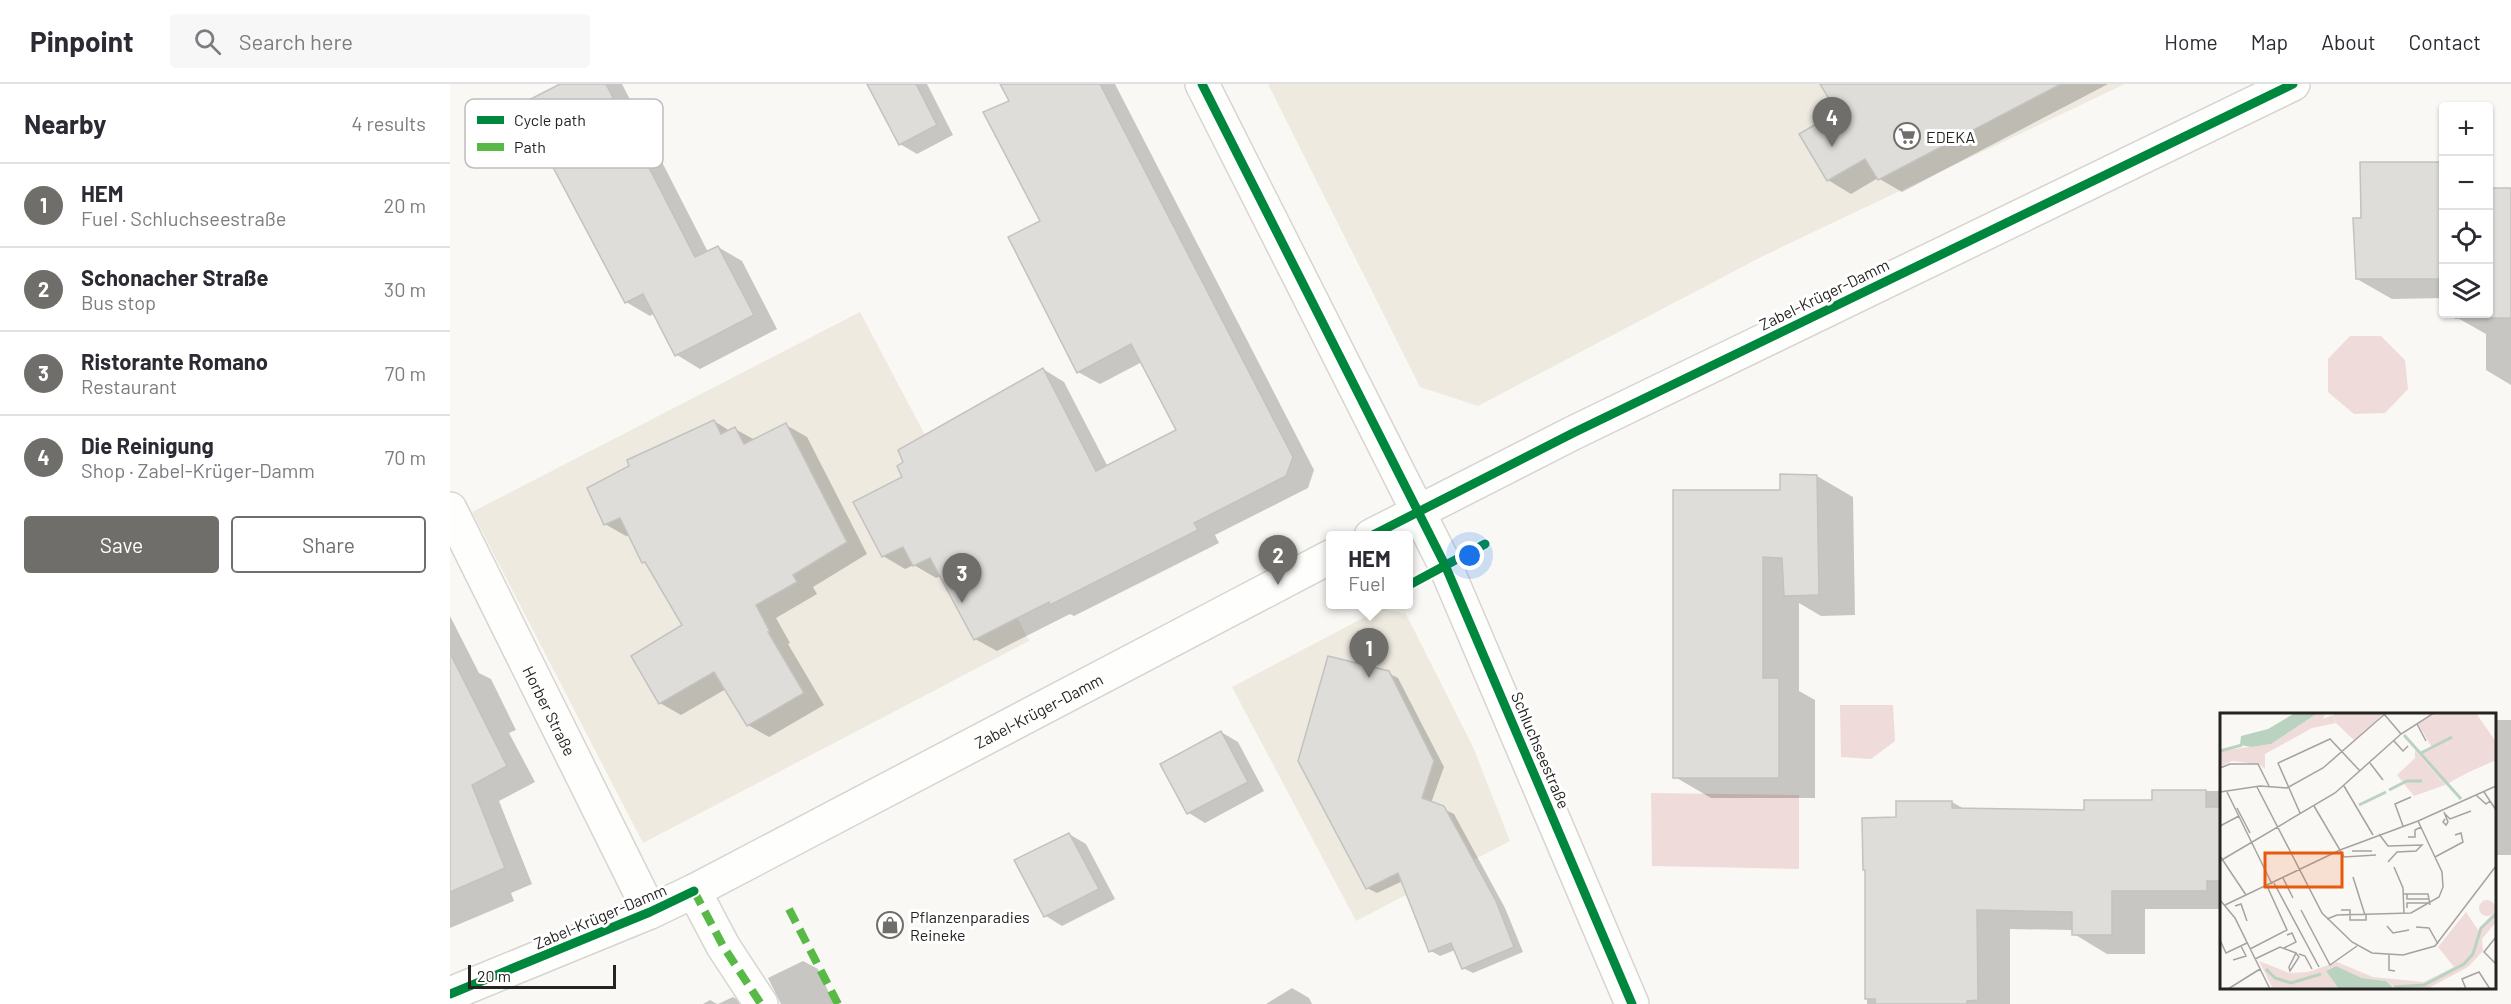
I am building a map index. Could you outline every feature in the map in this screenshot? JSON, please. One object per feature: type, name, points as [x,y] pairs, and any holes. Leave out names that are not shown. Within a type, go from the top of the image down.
[{"type":"street","name":"Schluchseestraße","points":[[1202,84],[1445,565],[1632,1004]]},
{"type":"street","name":"Zabel-Krüger-Damm","points":[[1380,531],[1583,428],[2293,84]]},
{"type":"street","name":"Horber Straße","points":[[450,509],[650,912]]},
{"type":"street","name":"Zabel-Krüger-Damm","points":[[450,994],[650,912],[694,891],[1326,559]]},
{"type":"street","points":[[694,891],[723,946],[761,1004]]},
{"type":"shaded area","points":[[1268,84],[2125,84],[1763,256],[1478,406],[1420,387]]},
{"type":"shaded area","points":[[860,312],[1029,641],[643,843],[472,512]]},
{"type":"shaded area","points":[[2350,336],[2381,336],[2405,360],[2408,389],[2385,413],[2354,414],[2328,392],[2328,359]]},
{"type":"shaded area","points":[[1380,609],[1406,614],[1473,747],[1510,841],[1356,921],[1232,687]]},
{"type":"shaded area","points":[[1840,705],[1893,705],[1895,741],[1871,759],[1841,757]]},
{"type":"shaded area","points":[[1651,793],[1799,795],[1799,869],[1652,866]]},
{"type":"building","points":[[560,84],[606,84],[614,99],[531,99]]},
{"type":"building","points":[[867,84],[916,84],[937,125],[899,145]]},
{"type":"building","points":[[1000,84],[1100,84],[1293,457],[1286,476],[1194,523],[1198,530],[1050,605],[1049,602],[974,640],[930,558],[913,566],[903,547],[882,557],[853,502],[902,477],[897,466],[903,462],[898,450],[1043,368],[1096,471],[1176,430],[1131,344],[1077,373],[1008,237],[1040,221],[983,112],[1009,101]]},
{"type":"building","name":"EDEKA","points":[[1820,84],[2061,84],[1878,180],[1865,159],[1827,181],[1799,134],[1837,112]]},
{"type":"building","points":[[2360,162],[2439,162],[2439,279],[2356,279],[2353,218],[2361,218]]},
{"type":"building","points":[[553,168],[649,168],[695,257],[718,246],[754,315],[675,356],[643,294],[625,303]]},
{"type":"building","points":[[2493,188],[2511,188],[2511,318],[2493,318]]},
{"type":"building","points":[[714,420],[721,434],[735,427],[744,444],[786,423],[847,542],[793,575],[797,582],[756,605],[770,632],[768,632],[804,693],[747,726],[714,672],[659,704],[631,656],[682,625],[645,562],[642,563],[620,518],[604,525],[587,488],[629,466],[627,460]]},
{"type":"building","points":[[1780,474],[1817,475],[1819,595],[1784,596],[1782,558],[1763,557],[1763,678],[1779,678],[1779,778],[1673,778],[1673,490],[1780,490]]},
{"type":"building","points":[[450,653],[507,766],[472,785],[505,868],[450,892]]},
{"type":"building","points":[[1328,656],[1389,671],[1434,761],[1422,798],[1444,806],[1496,901],[1514,947],[1462,969],[1451,943],[1429,952],[1398,873],[1366,889],[1298,761]]},
{"type":"building","points":[[1221,731],[1248,782],[1187,814],[1160,764]]},
{"type":"building","points":[[2152,790],[2206,790],[2206,807],[2220,807],[2220,881],[2207,881],[2207,891],[2112,891],[2112,935],[2072,935],[2072,912],[1977,910],[1978,1000],[1967,1001],[1967,1004],[1875,1004],[1875,999],[1865,999],[1865,870],[1863,870],[1862,818],[1896,817],[1896,801],[1952,801],[1952,808],[2084,810],[2084,800],[2152,800]]},
{"type":"building","points":[[1069,833],[1099,889],[1044,917],[1014,860]]},
{"type":"marked path","points":[[694,891],[723,946],[761,1004]]},
{"type":"marked path","points":[[789,909],[838,1004]]},
{"type":"cycle path","points":[[1202,84],[1445,565],[1632,1004]]},
{"type":"cycle path","points":[[1381,531],[1573,433],[2293,84]]},
{"type":"cycle path","points":[[1413,583],[1485,544]]},
{"type":"cycle path","points":[[450,994],[650,912],[694,891]]},
{"type":"place","name":"EDEKA","points":[[1907,136]]},
{"type":"place","name":"Die Reinigung","points":[[1832,147]]},
{"type":"place","name":"Schonacher Straße","points":[[1278,585]]},
{"type":"place","name":"Ristorante Romano","points":[[962,603]]},
{"type":"place","name":"HEM","points":[[1369,678]]},
{"type":"place","name":"Pflanzenparadies Reineke","points":[[890,925]]}]
